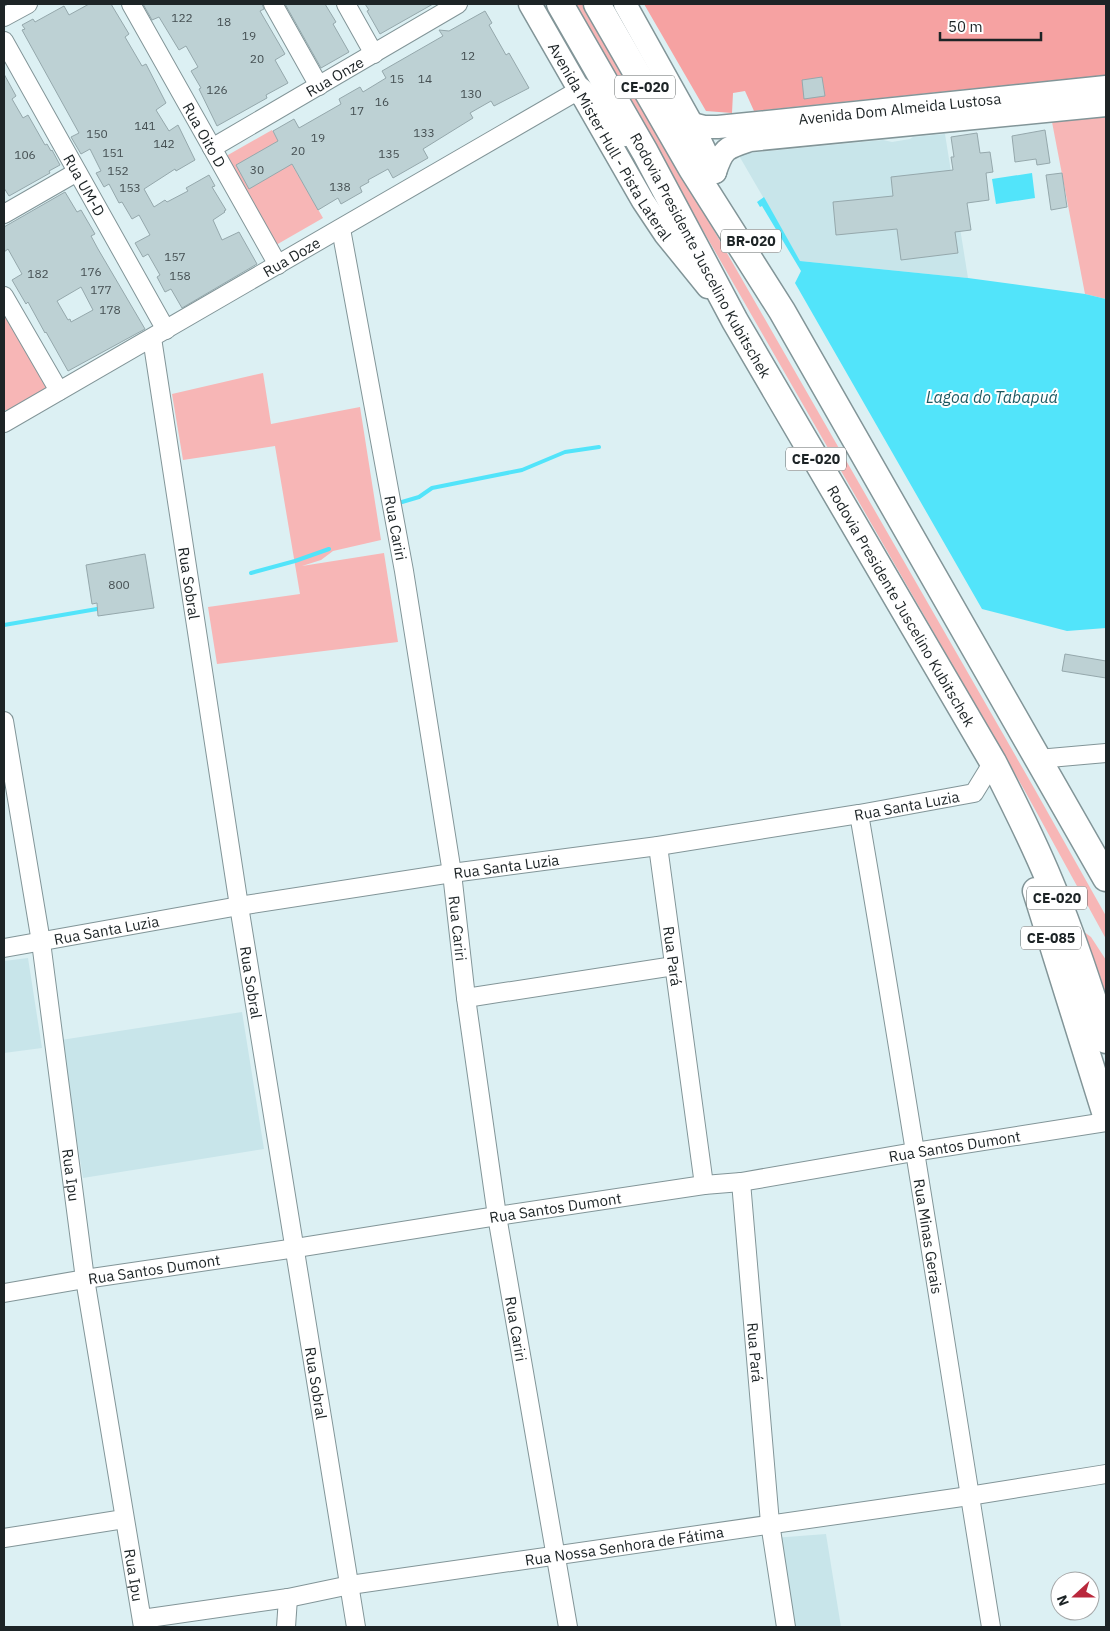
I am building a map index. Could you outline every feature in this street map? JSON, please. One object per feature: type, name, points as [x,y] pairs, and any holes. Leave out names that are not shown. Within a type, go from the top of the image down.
[{"type":"highway","name":"Rodovia Presidente Juscelino Kubitschek","points":[[560,4],[645,152],[735,321],[993,762],[1023,820],[1050,883],[1088,984],[1106,1040]]},
{"type":"highway","name":"CE-020","points":[[597,4],[692,169],[782,311],[1106,878]]},
{"type":"highway","points":[[579,90],[645,152]]},
{"type":"highway","name":"BR-020","points":[[715,172],[771,277],[782,311]]},
{"type":"highway","name":"CE-085","points":[[993,762],[1067,985],[1106,1114]]},
{"type":"main road","name":"Avenida Mister Hull - Pista Lateral","points":[[530,4],[642,202],[665,234],[735,321]]},
{"type":"main road","name":"BR-020","points":[[625,4],[692,124],[715,172]]},
{"type":"main road","name":"Avenida Dom Almeida Lustosa","points":[[961,111],[1106,87]]},
{"type":"main road","name":"Avenida Dom Almeida Lustosa","points":[[692,124],[749,132],[961,111],[1106,105]]},
{"type":"main road","name":"Avenida Dom Almeida Lustosa","points":[[715,172],[720,156],[749,132]]},
{"type":"street","points":[[4,17],[28,4]]},
{"type":"street","name":"Rua Oito D","points":[[131,4],[278,265]]},
{"type":"street","points":[[273,4],[319,86]]},
{"type":"street","points":[[346,4],[374,54]]},
{"type":"street","name":"Rua Onze","points":[[212,148],[458,4]]},
{"type":"street","name":"Rua UM-D","points":[[4,41],[78,172],[159,334]]},
{"type":"street","name":"Rua Doze","points":[[4,423],[579,90]]},
{"type":"street","points":[[4,214],[78,172]]},
{"type":"street","name":"Rua Cariri","points":[[341,229],[404,571],[452,873],[466,998],[498,1216],[568,1627]]},
{"type":"street","points":[[4,296],[59,391]]},
{"type":"street","name":"Rua Sobral","points":[[159,334],[239,906],[356,1627]]},
{"type":"street","name":"Rua Ipu","points":[[4,721],[41,942],[85,1279],[142,1623]]},
{"type":"street","points":[[1038,759],[1106,753]]},
{"type":"street","name":"Rua Santa Luzia","points":[[4,948],[239,906],[452,873],[658,846],[859,814],[974,793],[993,762]]},
{"type":"street","name":"Rua Minas Gerais","points":[[859,814],[898,1040],[914,1152],[991,1627]]},
{"type":"street","name":"Rua Pará","points":[[658,846],[704,1185]]},
{"type":"street","points":[[466,998],[674,966]]},
{"type":"street","name":"Rua Santos Dumont","points":[[4,1293],[498,1216],[704,1185],[741,1182],[914,1152],[1106,1122]]},
{"type":"street","name":"Rua Pará","points":[[741,1182],[770,1524],[786,1627]]},
{"type":"street","name":"Rua Nossa Senhora de Fátima","points":[[142,1623],[288,1598],[350,1584],[969,1496],[1106,1474]]},
{"type":"street","points":[[4,1538],[124,1519]]},
{"type":"street","points":[[286,1627],[288,1598]]},
{"type":"shaded area","points":[[573,4],[584,4],[1034,788],[1106,916],[1106,939],[1026,793]]},
{"type":"shaded area","points":[[644,4],[1106,4],[1106,75],[754,111],[745,91],[733,93],[732,113],[706,111]]},
{"type":"shaded area","points":[[1106,116],[1106,299],[1085,294],[1052,122]]},
{"type":"shaded area","points":[[272,130],[323,218],[276,245],[227,158],[228,155]]},
{"type":"shaded area","points":[[945,134],[968,278],[800,261],[738,154],[883,140],[892,142],[913,137]]},
{"type":"shaded area","points":[[4,307],[48,385],[47,390],[10,411],[5,410],[4,407]]},
{"type":"shaded area","points":[[263,373],[271,424],[360,407],[381,540],[333,551],[321,560],[302,566],[384,553],[398,642],[217,664],[208,607],[300,594],[275,446],[183,460],[172,394]]},
{"type":"shaded area","points":[[1076,926],[1091,937],[1106,960],[1106,1017]]},
{"type":"shaded area","points":[[28,958],[42,1048],[4,1053],[4,961]]},
{"type":"shaded area","points":[[242,1012],[264,1149],[83,1178],[61,1040]]},
{"type":"shaded area","points":[[826,1534],[841,1627],[787,1627],[773,1538]]},
{"type":"water","points":[[1032,173],[1035,198],[996,204],[992,179]]},
{"type":"water","name":"Lagoa do Tabapuá","points":[[764,197],[800,261],[968,278],[1085,294],[1106,299],[1106,628],[1067,631],[982,609],[795,283],[801,271],[762,206],[760,207],[757,202]]},
{"type":"building","points":[[89,4],[111,4],[129,34],[125,37],[142,66],[146,64],[166,103],[156,110],[169,131],[178,125],[195,160],[176,171],[175,169],[144,189],[154,207],[165,200],[167,202],[188,191],[186,188],[209,175],[215,186],[212,187],[226,210],[213,220],[222,240],[239,232],[257,264],[182,308],[171,289],[165,292],[157,277],[160,275],[148,254],[143,257],[135,243],[150,235],[139,215],[132,219],[122,202],[119,203],[109,184],[104,187],[96,173],[101,171],[90,149],[81,154],[71,137],[79,133],[22,30],[25,29],[22,25],[33,19],[35,22],[64,6],[69,15]]},
{"type":"building","points":[[143,4],[262,4],[264,9],[260,11],[285,54],[275,60],[288,83],[266,95],[267,98],[217,126],[199,89],[201,88],[191,71],[198,67],[186,46],[179,50],[159,17],[152,20]]},
{"type":"building","points":[[285,4],[325,4],[336,22],[333,24],[349,52],[321,68]]},
{"type":"building","points":[[365,4],[433,4],[380,34]]},
{"type":"building","points":[[485,11],[492,23],[489,25],[506,55],[509,53],[529,88],[494,106],[491,101],[470,113],[473,118],[423,149],[428,158],[393,178],[388,169],[368,180],[369,182],[360,187],[362,192],[341,204],[338,198],[318,210],[292,164],[249,189],[236,165],[278,141],[273,131],[294,119],[299,128],[341,104],[339,99],[360,87],[363,92],[386,78],[382,71],[443,36],[439,30],[449,31]]},
{"type":"building","points":[[4,74],[16,96],[12,99],[23,118],[28,115],[45,145],[47,144],[52,150],[60,165],[49,171],[50,173],[9,196],[4,188]]},
{"type":"building","points":[[822,77],[825,96],[804,99],[802,80]]},
{"type":"building","points":[[1045,130],[1050,163],[1037,165],[1036,159],[1015,162],[1012,136]]},
{"type":"building","points":[[977,133],[980,153],[990,152],[993,172],[986,173],[989,200],[967,203],[971,230],[955,232],[958,253],[901,260],[897,229],[836,235],[833,202],[893,196],[891,177],[953,170],[951,157],[954,157],[951,137]]},
{"type":"building","points":[[1062,173],[1067,207],[1051,210],[1046,175]]},
{"type":"building","points":[[65,192],[77,212],[81,210],[95,234],[91,236],[145,329],[68,371],[28,302],[26,304],[12,280],[22,274],[8,249],[4,252],[4,227]],"holes":[[[81,287],[93,310],[71,322],[57,301]]]},
{"type":"building","points":[[145,554],[154,608],[98,616],[97,603],[92,604],[86,565]]},
{"type":"building","points":[[1065,654],[1106,661],[1106,678],[1062,671]]},
{"type":"waterway","points":[[402,502],[419,497],[432,488],[522,470],[565,452],[599,447]]},
{"type":"waterway","points":[[251,573],[329,549]]},
{"type":"waterway","points":[[4,625],[97,609]]}]
